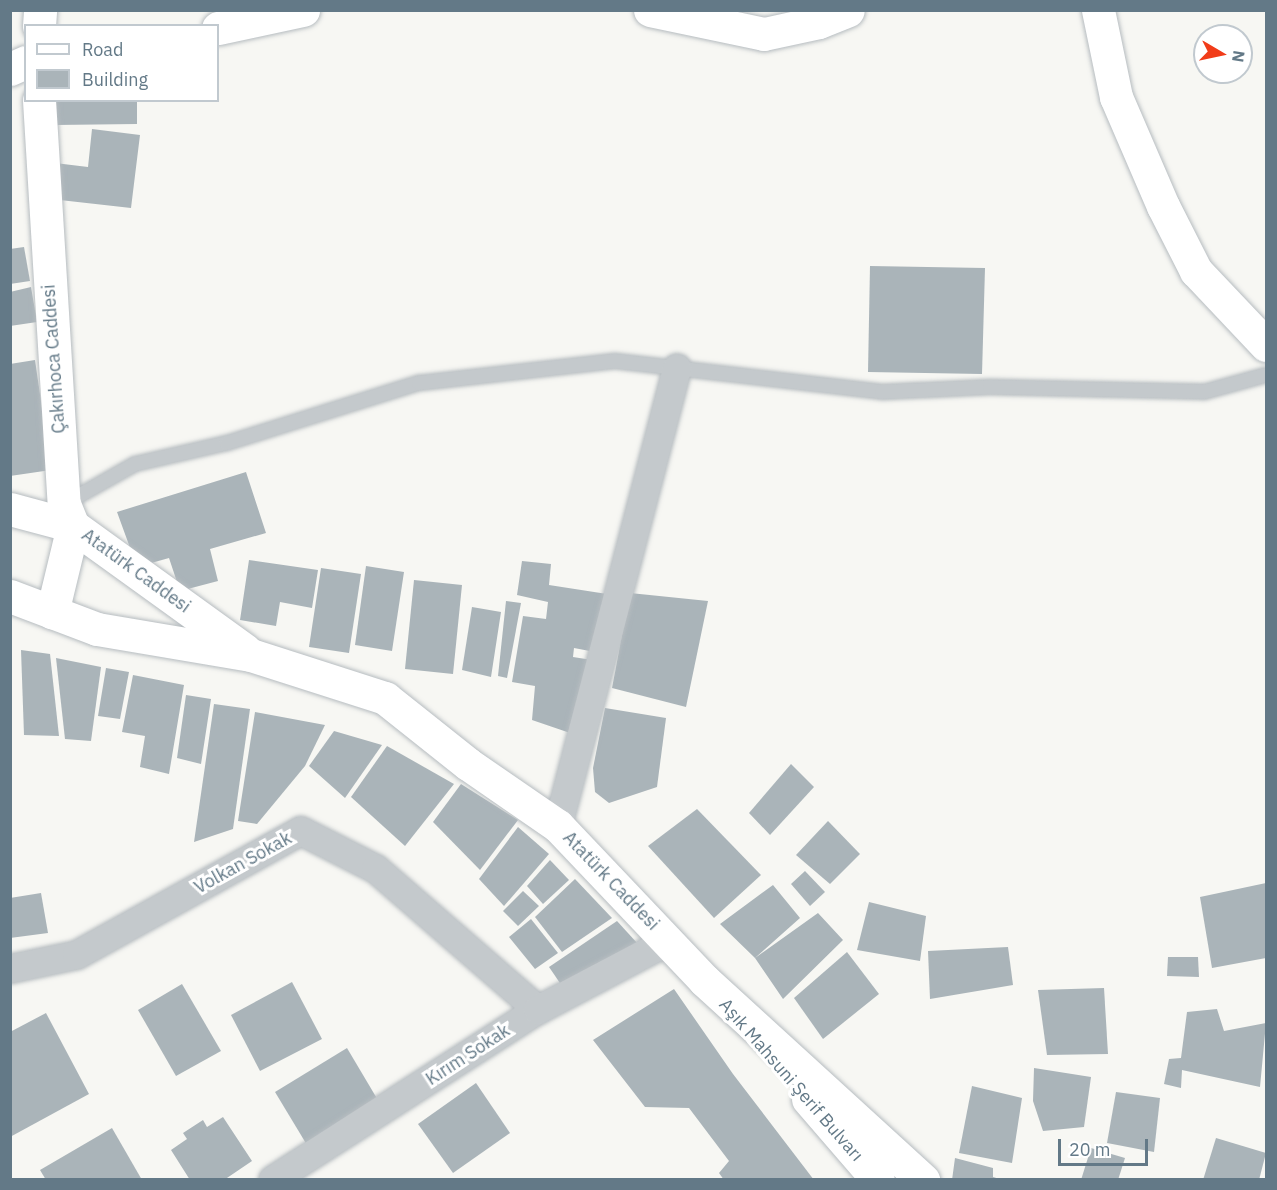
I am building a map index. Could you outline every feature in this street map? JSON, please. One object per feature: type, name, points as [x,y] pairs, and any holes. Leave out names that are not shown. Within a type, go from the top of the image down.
[{"type":"main road","points":[[219,28],[303,10]]},
{"type":"main road","points":[[650,10],[764,34],[819,22],[848,10]]},
{"type":"main road","points":[[1098,10],[1116,97],[1163,206],[1197,271],[1266,345]]},
{"type":"main road","points":[[10,69],[24,63]]},
{"type":"main road","name":"Çakırhoca Caddesi","points":[[39,102],[68,515],[52,613]]},
{"type":"main road","name":"Atatürk Caddesi","points":[[10,509],[68,515],[251,654]]},
{"type":"main road","name":"Atatürk Caddesi","points":[[10,596],[97,629],[251,654],[385,698],[468,764],[558,826],[704,980],[923,1179]]},
{"type":"main road","name":"Aşık Mahsuni Şerif Bulvarı","points":[[704,980],[878,1179]]},
{"type":"street","points":[[558,826],[677,368]]},
{"type":"street","name":"Volkan Sokak","points":[[10,969],[77,955],[301,831],[376,869],[538,1010]]},
{"type":"street","name":"Kırım Sokak","points":[[273,1179],[538,1010],[669,941]]},
{"type":"lane","points":[[68,515],[135,464],[226,444],[419,383],[615,361],[882,392],[990,387],[1204,392],[1266,375]]},
{"type":"building","points":[[55,102],[137,102],[137,124],[55,125]]},
{"type":"building","points":[[92,129],[140,135],[131,208],[51,199],[55,163],[88,167]]},
{"type":"building","points":[[24,247],[30,281],[10,284],[10,249]]},
{"type":"building","points":[[870,266],[985,268],[982,374],[868,372]]},
{"type":"building","points":[[31,287],[37,322],[10,326],[10,292]]},
{"type":"building","points":[[35,360],[51,470],[10,476],[10,364]]},
{"type":"building","points":[[246,472],[266,533],[210,549],[218,581],[180,591],[169,558],[137,567],[117,512]]},
{"type":"building","points":[[249,560],[318,570],[312,608],[280,602],[276,626],[240,620]]},
{"type":"building","points":[[522,561],[551,564],[549,585],[607,594],[595,652],[574,648],[573,657],[592,660],[573,734],[532,720],[535,686],[512,682],[523,616],[546,619],[548,602],[517,595]]},
{"type":"building","points":[[366,566],[404,572],[392,651],[355,645]]},
{"type":"building","points":[[321,568],[361,574],[349,653],[309,647]]},
{"type":"building","points":[[414,580],[462,585],[453,674],[405,669]]},
{"type":"building","points":[[630,593],[708,601],[686,707],[612,688]]},
{"type":"building","points":[[506,601],[521,603],[507,678],[498,676]]},
{"type":"building","points":[[472,607],[501,612],[491,677],[462,670]]},
{"type":"building","points":[[21,650],[50,654],[59,736],[24,735]]},
{"type":"building","points":[[56,658],[101,667],[91,741],[65,739]]},
{"type":"building","points":[[106,668],[129,672],[120,719],[98,716]]},
{"type":"building","points":[[133,675],[184,685],[169,774],[140,767],[145,736],[122,732]]},
{"type":"building","points":[[186,695],[211,699],[201,764],[177,758]]},
{"type":"building","points":[[214,704],[250,709],[233,829],[194,842]]},
{"type":"building","points":[[605,708],[666,718],[657,787],[609,803],[595,792],[593,768]]},
{"type":"building","points":[[255,712],[325,725],[305,766],[257,824],[238,821]]},
{"type":"building","points":[[334,731],[382,745],[345,798],[309,766]]},
{"type":"building","points":[[387,746],[454,784],[405,846],[351,797]]},
{"type":"building","points":[[791,764],[814,787],[770,835],[749,813]]},
{"type":"building","points":[[461,784],[518,820],[480,870],[433,822]]},
{"type":"building","points":[[697,809],[761,875],[714,918],[648,846]]},
{"type":"building","points":[[828,821],[860,854],[830,884],[796,855]]},
{"type":"building","points":[[518,827],[549,854],[504,906],[479,879]]},
{"type":"building","points":[[550,860],[569,880],[543,904],[527,886]]},
{"type":"building","points":[[805,871],[825,892],[810,906],[791,884]]},
{"type":"building","points":[[575,879],[612,918],[562,952],[535,917]]},
{"type":"building","points":[[1266,883],[1266,958],[1212,968],[1200,897]]},
{"type":"building","points":[[773,885],[800,918],[755,958],[720,924]]},
{"type":"building","points":[[523,891],[539,906],[518,926],[503,911]]},
{"type":"building","points":[[41,893],[48,933],[10,938],[10,898]]},
{"type":"building","points":[[869,902],[926,916],[920,961],[857,950]]},
{"type":"building","points":[[818,913],[843,940],[783,999],[755,958]]},
{"type":"building","points":[[531,919],[558,953],[535,969],[509,937]]},
{"type":"building","points":[[617,921],[638,944],[562,986],[549,967]]},
{"type":"building","points":[[1008,947],[1013,985],[930,999],[928,951]]},
{"type":"building","points":[[847,952],[879,994],[823,1039],[794,998]]},
{"type":"building","points":[[1168,957],[1198,957],[1199,977],[1167,976]]},
{"type":"building","points":[[292,982],[322,1039],[260,1071],[231,1015]]},
{"type":"building","points":[[182,984],[221,1051],[176,1076],[138,1010]]},
{"type":"building","points":[[1104,988],[1108,1054],[1047,1055],[1038,990]]},
{"type":"building","points":[[674,989],[733,1074],[814,1180],[724,1180],[719,1173],[729,1161],[689,1108],[645,1107],[593,1040]]},
{"type":"building","points":[[1217,1009],[1224,1031],[1266,1023],[1260,1087],[1182,1070],[1181,1088],[1164,1084],[1169,1059],[1181,1058],[1187,1012]]},
{"type":"building","points":[[46,1013],[89,1094],[10,1137],[10,1032]]},
{"type":"building","points":[[347,1048],[382,1107],[310,1150],[275,1092]]},
{"type":"building","points":[[1034,1068],[1091,1077],[1084,1127],[1043,1131],[1033,1101]]},
{"type":"building","points":[[476,1083],[510,1133],[453,1173],[418,1124]]},
{"type":"building","points":[[972,1086],[1022,1098],[1012,1163],[959,1153]]},
{"type":"building","points":[[1116,1092],[1160,1098],[1154,1152],[1107,1143]]},
{"type":"building","points":[[223,1117],[252,1161],[224,1180],[190,1180],[171,1150],[187,1139],[183,1133],[203,1120],[207,1127]]},
{"type":"building","points":[[112,1128],[142,1180],[46,1180],[40,1170]]},
{"type":"building","points":[[1216,1138],[1266,1153],[1259,1180],[1203,1180]]},
{"type":"building","points":[[1091,1148],[1125,1158],[1118,1180],[1081,1180]]},
{"type":"building","points":[[955,1158],[993,1168],[993,1177],[1003,1180],[952,1180]]}]
